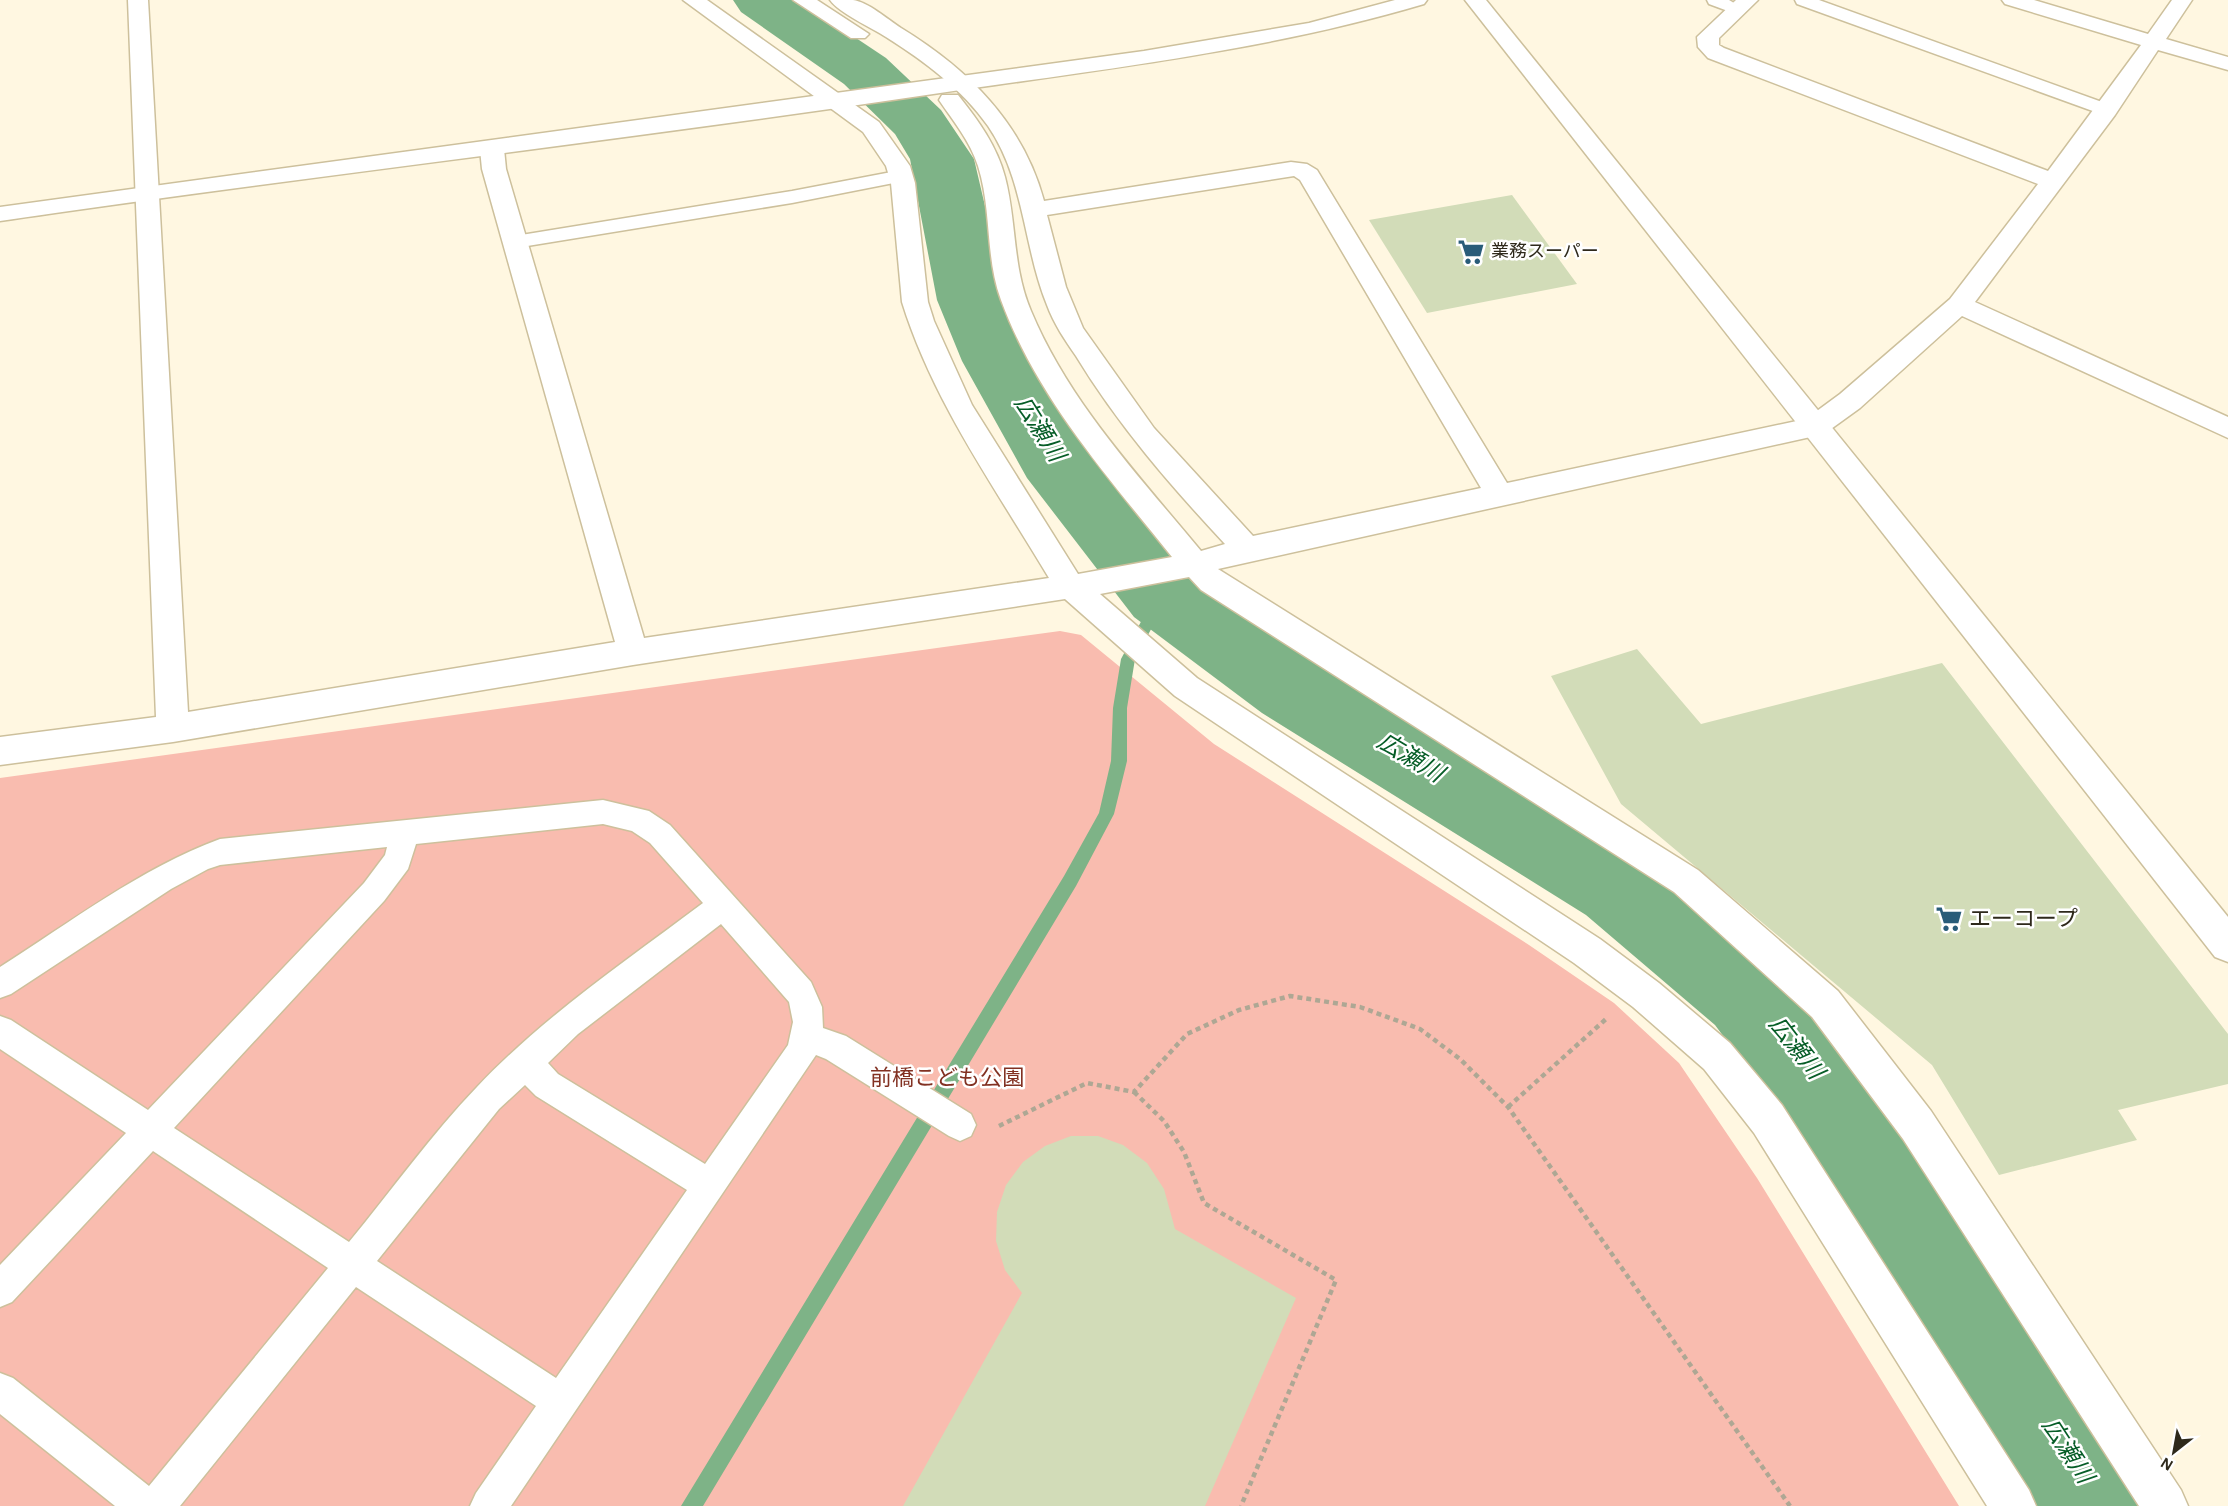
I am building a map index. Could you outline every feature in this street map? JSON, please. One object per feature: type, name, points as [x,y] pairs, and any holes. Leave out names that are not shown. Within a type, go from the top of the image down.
[{"type":"street","points":[[138,0],[173,728]]},
{"type":"street","points":[[693,0],[851,101],[887,148],[902,176],[915,302],[921,321],[959,406],[1069,585],[1186,687],[1587,951],[1639,990],[1717,1056],[1768,1119],[2013,1506]]},
{"type":"street","points":[[803,0],[922,83],[958,92],[1337,22],[1417,0]]},
{"type":"street","points":[[840,0],[930,54],[958,92],[1011,142],[1033,210],[1044,262],[1065,319],[1108,388],[1164,461],[1247,549]]},
{"type":"street","points":[[1475,0],[2228,945]]},
{"type":"street","points":[[2012,0],[2228,64]]},
{"type":"street","points":[[0,751],[173,728],[633,652],[1069,585],[1108,581],[1814,427],[1850,401],[1959,304],[2107,110],[2182,0]]},
{"type":"street","points":[[1742,4],[1708,37],[1709,47],[1716,53],[2052,181]]},
{"type":"street","points":[[0,214],[147,191],[492,149],[851,101],[922,83]]},
{"type":"street","points":[[958,92],[990,164],[995,183],[1003,262],[1011,294],[1036,350],[1073,407],[1188,565],[1686,881],[1825,1004],[1917,1125],[2165,1506]]},
{"type":"street","points":[[492,149],[494,169],[633,652]]},
{"type":"street","points":[[1033,210],[1290,169],[1299,169],[1309,175],[1499,494]]},
{"type":"street","points":[[1959,304],[2227,426]]},
{"type":"lane","points":[[1715,0],[1742,4]]},
{"type":"lane","points":[[1803,0],[2107,110]]},
{"type":"lane","points":[[515,242],[792,197],[902,176]]},
{"type":"lane","points":[[0,984],[161,879],[198,860],[220,852],[603,812],[621,814],[639,820],[660,834],[800,992],[807,1005],[807,1037],[801,1053],[489,1506]]},
{"type":"lane","points":[[0,1290],[392,871],[398,860],[404,832]]},
{"type":"lane","points":[[156,1506],[488,1098],[567,1024],[723,904]]},
{"type":"lane","points":[[0,1031],[561,1401]]},
{"type":"lane","points":[[807,1037],[835,1047],[960,1125]]},
{"type":"lane","points":[[525,1062],[547,1085],[710,1185]]},
{"type":"lane","points":[[0,1391],[145,1506]]},
{"type":"path","points":[[1508,1107],[1639,990]]},
{"type":"path","points":[[1134,1092],[1187,1034],[1239,1010],[1290,996],[1360,1007],[1420,1029],[1460,1059],[1508,1107],[1790,1506]]},
{"type":"path","points":[[960,1125],[988,1132],[1087,1083],[1134,1092],[1164,1121],[1184,1152],[1204,1203],[1336,1280],[1241,1506]]},
{"type":"green space","name":"前橋こども公園","points":[[1060,631],[1081,635],[1214,744],[1529,945],[1614,1003],[1679,1063],[1757,1178],[1959,1506],[0,1506],[0,778]]},
{"type":"building","name":"業務スーパー","points":[[1512,195],[1577,284],[1427,313],[1369,220]]},
{"type":"building","name":"エーコープ","points":[[1637,649],[1701,724],[1942,663],[2228,1034],[2228,1084],[2118,1110],[2137,1140],[1999,1175],[1932,1065],[1621,804],[1551,676]]},
{"type":"building","points":[[1071,1136],[1098,1136],[1123,1145],[1147,1163],[1164,1189],[1175,1229],[1296,1298],[1205,1506],[903,1506],[1022,1293],[1005,1270],[996,1241],[997,1212],[1006,1185],[1023,1162],[1045,1146]]},
{"type":"waterway","name":"広瀬川","points":[[761,0],[865,71],[919,123],[942,159],[972,300],[998,361],[1054,458],[1163,594],[1293,688],[1620,884],[1751,991],[1847,1113],[2104,1506]]},
{"type":"waterway","points":[[691,1506],[1070,881],[1106,814],[1119,761],[1120,708],[1128,659],[1163,594]]},
{"type":"place","name":"業務スーパー","points":[[1471,252]]},
{"type":"place","name":"エーコープ","points":[[1949,919]]}]
